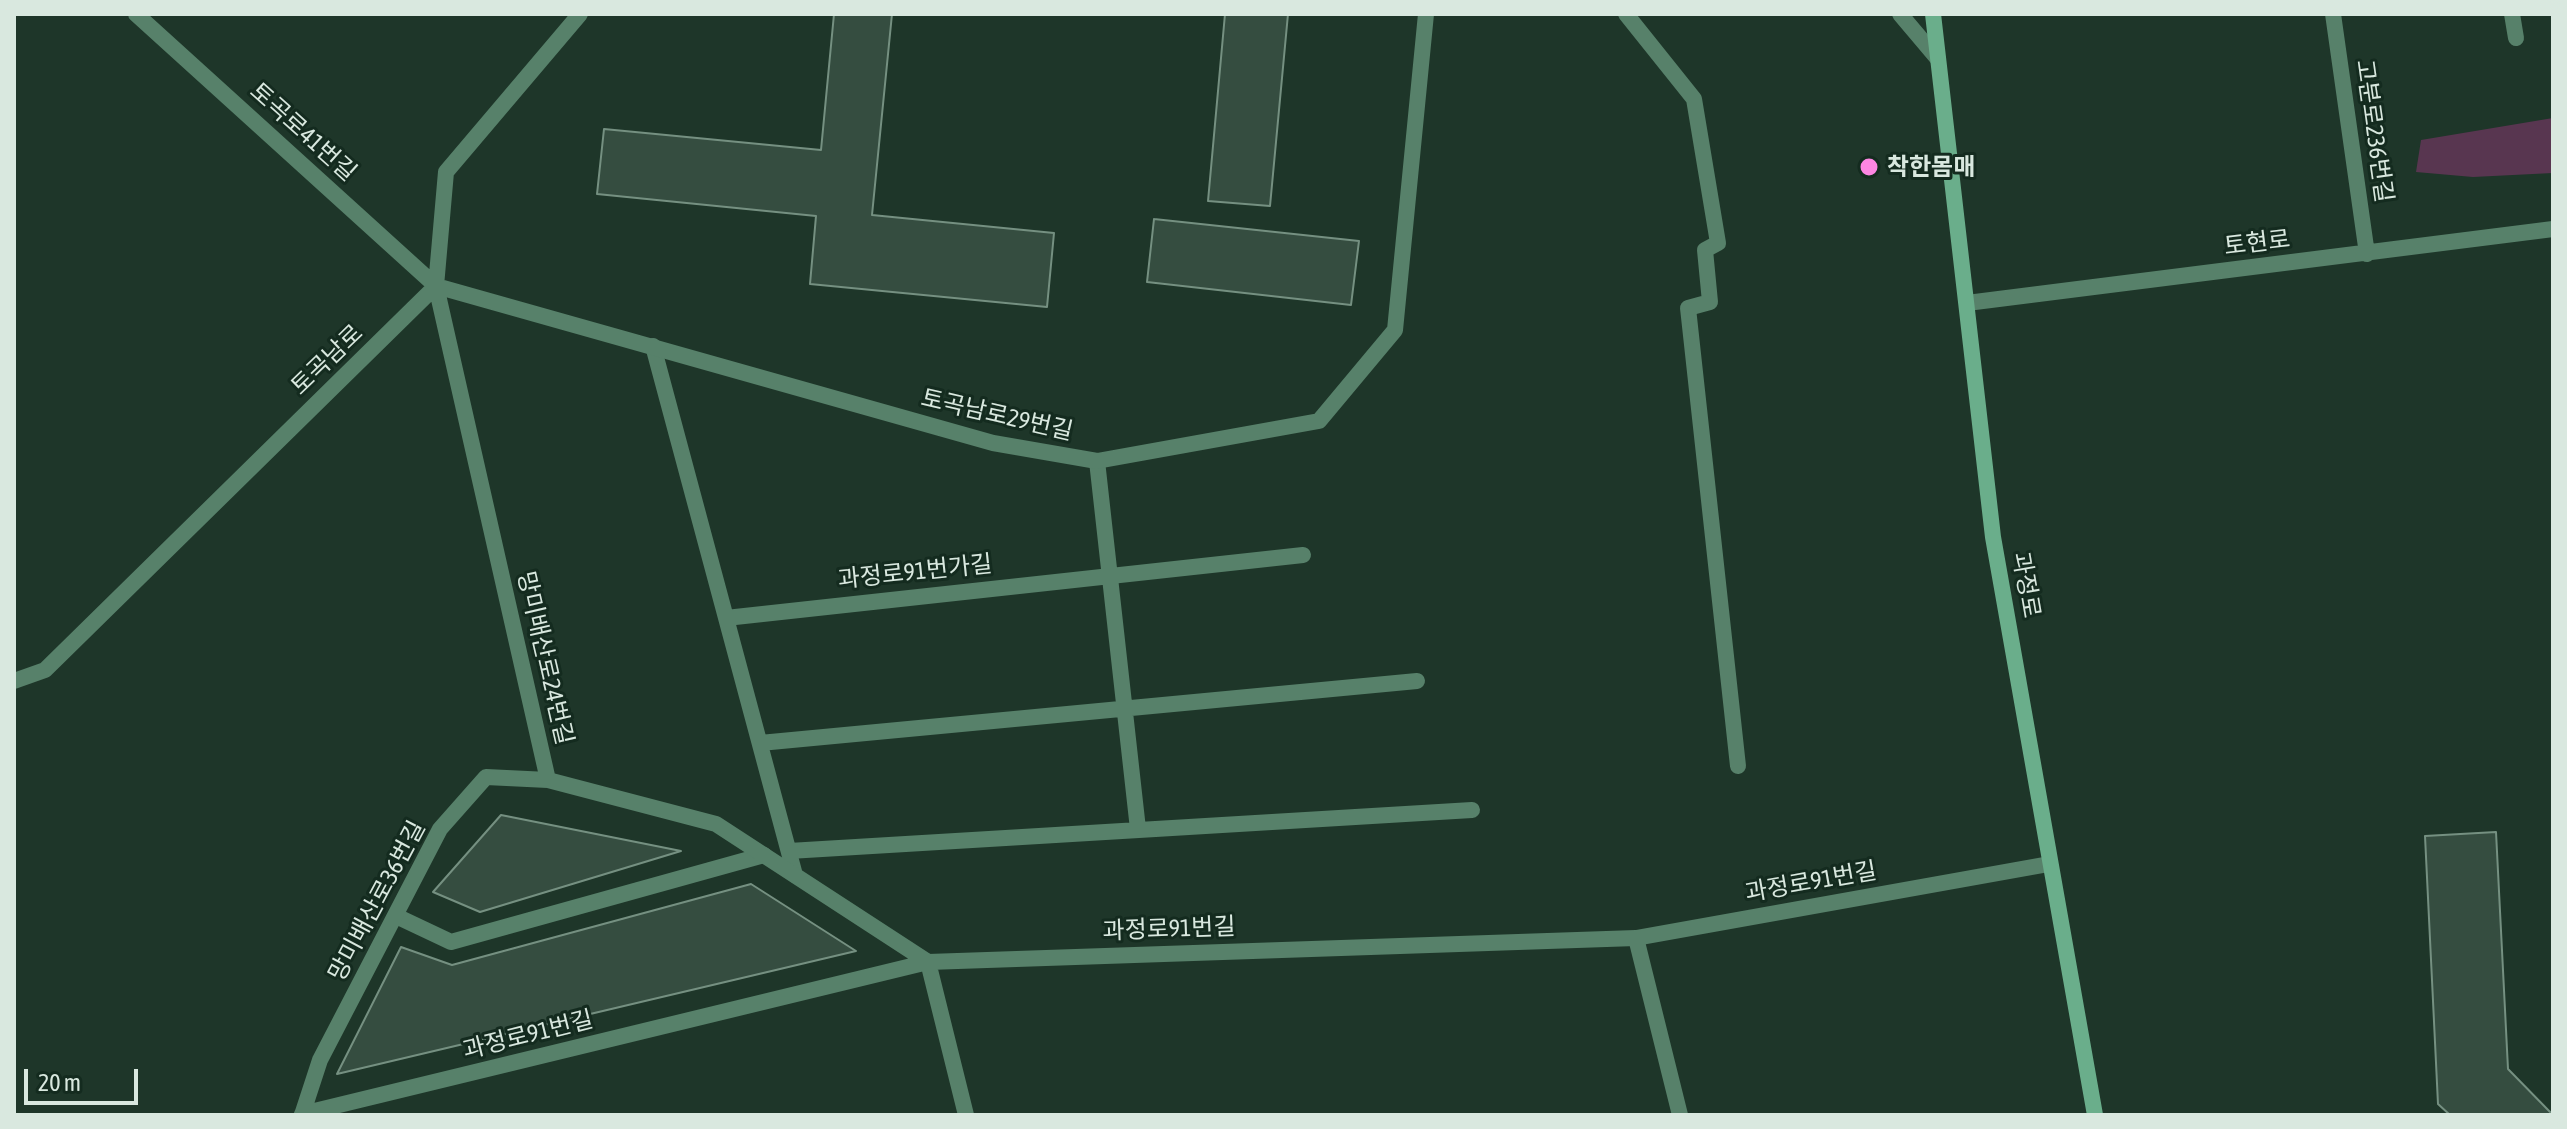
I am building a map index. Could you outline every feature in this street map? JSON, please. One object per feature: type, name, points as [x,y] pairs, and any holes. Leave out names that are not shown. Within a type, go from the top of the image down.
[{"type":"main road","name":"과정로","points":[[1933,14],[1993,537],[2095,1115]]},
{"type":"street","name":"토곡로41번길","points":[[136,14],[436,286]]},
{"type":"street","points":[[436,286],[446,172],[580,14]]},
{"type":"street","name":"토곡남로29번길","points":[[436,286],[993,443],[1097,461],[1319,421],[1395,330],[1426,14]]},
{"type":"street","points":[[1626,14],[1694,99],[1718,243],[1705,250],[1710,302],[1688,308],[1738,766]]},
{"type":"street","points":[[1900,14],[1938,59]]},
{"type":"street","name":"고분로236번길","points":[[2333,14],[2367,254]]},
{"type":"street","points":[[2512,14],[2516,38]]},
{"type":"street","name":"토현로","points":[[1967,303],[2553,229]]},
{"type":"street","name":"토곡남로","points":[[14,681],[45,670],[436,286]]},
{"type":"street","name":"망미배산로24번길","points":[[436,286],[548,780],[716,824],[928,962]]},
{"type":"street","points":[[653,346],[795,875]]},
{"type":"street","points":[[1097,461],[1138,829]]},
{"type":"street","name":"과정로91번가길","points":[[726,618],[1303,555]]},
{"type":"street","points":[[760,743],[1417,681]]},
{"type":"street","name":"망미배산로36번길","points":[[302,1115],[320,1060],[440,829],[486,777],[548,780]]},
{"type":"street","points":[[789,851],[1472,810]]},
{"type":"street","points":[[396,916],[451,942],[764,855]]},
{"type":"street","name":"과정로91번길","points":[[302,1115],[928,962],[1636,938],[2049,864]]},
{"type":"street","points":[[1636,938],[1680,1115]]},
{"type":"street","points":[[928,962],[966,1115]]},
{"type":"shaded area","points":[[2553,118],[2553,173],[2473,177],[2416,172],[2421,140]]},
{"type":"building","points":[[834,14],[892,14],[872,215],[1054,233],[1047,307],[810,284],[816,216],[597,194],[604,129],[821,150]]},
{"type":"building","points":[[1225,14],[1288,14],[1270,206],[1208,201]]},
{"type":"building","points":[[1154,219],[1359,241],[1351,305],[1147,282]]},
{"type":"building","points":[[501,815],[681,851],[480,912],[433,892]]},
{"type":"building","points":[[2496,832],[2508,1069],[2553,1115],[2450,1115],[2438,1104],[2425,836]]},
{"type":"building","points":[[751,884],[856,951],[337,1074],[401,947],[452,965]]},
{"type":"place","name":"착한몸매","points":[[1869,167]]}]
